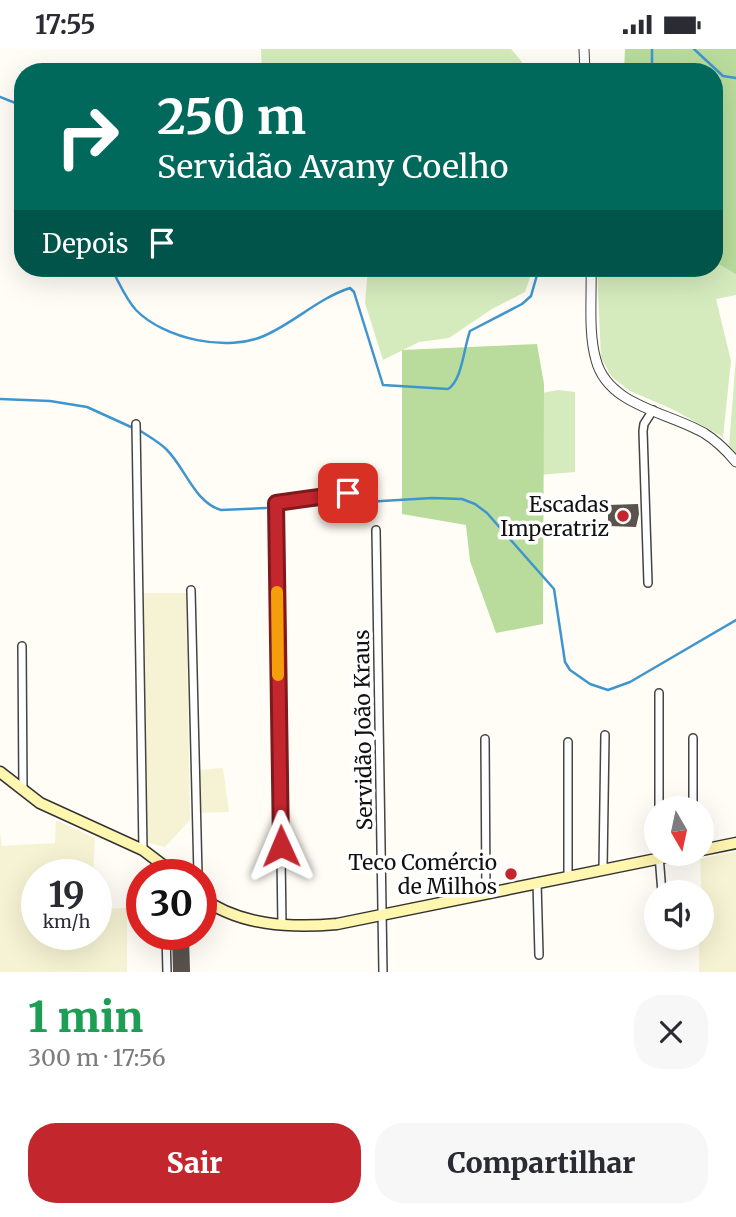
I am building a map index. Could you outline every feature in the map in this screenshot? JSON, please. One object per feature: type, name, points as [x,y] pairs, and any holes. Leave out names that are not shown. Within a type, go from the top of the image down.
[{"type":"main road","points":[[0,772],[23,792],[61,814],[143,851],[152,859]]},
{"type":"main road","points":[[714,848],[736,843]]},
{"type":"main road","points":[[217,907],[243,918],[282,925],[337,924],[644,859]]},
{"type":"street","points":[[591,277],[593,350],[600,371],[619,393],[710,437],[736,462]]},
{"type":"street","points":[[648,583],[643,431],[653,410]]},
{"type":"street","points":[[136,424],[143,851]]},
{"type":"street","points":[[282,925],[276,503],[348,493]]},
{"type":"street","name":"Servidão João Kraus","points":[[376,530],[383,972]]},
{"type":"street","points":[[191,590],[198,859]]},
{"type":"street","points":[[22,646],[23,792]]},
{"type":"street","points":[[659,693],[659,796]]},
{"type":"street","points":[[603,869],[605,735]]},
{"type":"street","points":[[485,739],[486,893]]},
{"type":"street","points":[[693,796],[694,739]]},
{"type":"street","points":[[568,742],[568,876]]},
{"type":"street","points":[[537,882],[539,954]]},
{"type":"street","points":[[166,950],[167,972]]},
{"type":"shaded area","points":[[141,593],[186,593],[190,820],[165,847],[145,842]]},
{"type":"shaded area","points":[[223,768],[229,812],[199,813],[198,770]]},
{"type":"shaded area","points":[[56,820],[95,838],[94,859],[21,859],[21,950],[112,950],[112,908],[126,908],[127,972],[0,972],[0,832],[2,846],[55,843]]},
{"type":"shaded area","points":[[736,851],[736,972],[699,972],[699,950],[714,950],[714,880],[701,880],[700,866],[714,866],[714,856]]},
{"type":"green space","points":[[261,49],[511,49],[522,62],[522,63],[262,63]]},
{"type":"green space","points":[[625,49],[736,49],[736,274],[723,266],[723,63],[624,63]]},
{"type":"green space","points":[[723,208],[736,268],[736,295],[716,299],[731,361],[723,437],[672,409],[630,391],[612,377],[601,358],[597,277],[723,277]]},
{"type":"green space","points":[[367,277],[530,277],[525,292],[492,309],[449,338],[419,342],[383,360],[365,303]]},
{"type":"green space","points":[[537,344],[544,384],[543,624],[496,633],[470,561],[466,525],[402,514],[402,350]]},
{"type":"green space","points":[[736,358],[736,454],[729,446]]},
{"type":"green space","points":[[558,390],[575,392],[575,472],[539,475],[542,393]]},
{"type":"building","points":[[638,504],[636,527],[608,526],[608,505]]},
{"type":"building","points":[[172,950],[189,950],[190,972],[173,972]]},
{"type":"waterway","points":[[652,49],[652,63]]},
{"type":"waterway","points":[[694,49],[709,63]]},
{"type":"waterway","points":[[723,76],[736,78]]},
{"type":"waterway","points":[[0,97],[14,102]]},
{"type":"waterway","points":[[116,277],[132,305],[148,320],[179,335],[216,343],[234,343],[266,335],[350,288],[354,292],[383,385],[448,389],[460,371],[470,331],[522,304],[531,296],[536,277]]},
{"type":"waterway","points":[[0,399],[50,401],[87,407],[131,427]]},
{"type":"waterway","points":[[139,430],[157,441],[173,456],[197,492],[212,506],[221,510],[266,508]]},
{"type":"waterway","points":[[282,507],[432,498],[462,499],[475,504],[487,513],[554,589],[565,662],[570,670],[590,684],[608,690],[630,682],[736,620]]},
{"type":"slow traffic","points":[[277,592],[278,675]]},
{"type":"place","name":"Escadas Imperatriz","points":[[623,516]]},
{"type":"place","name":"Teco Comércio de Milhos","points":[[511,874]]},
{"type":"route","points":[[281,846],[276,503],[348,493]]}]
